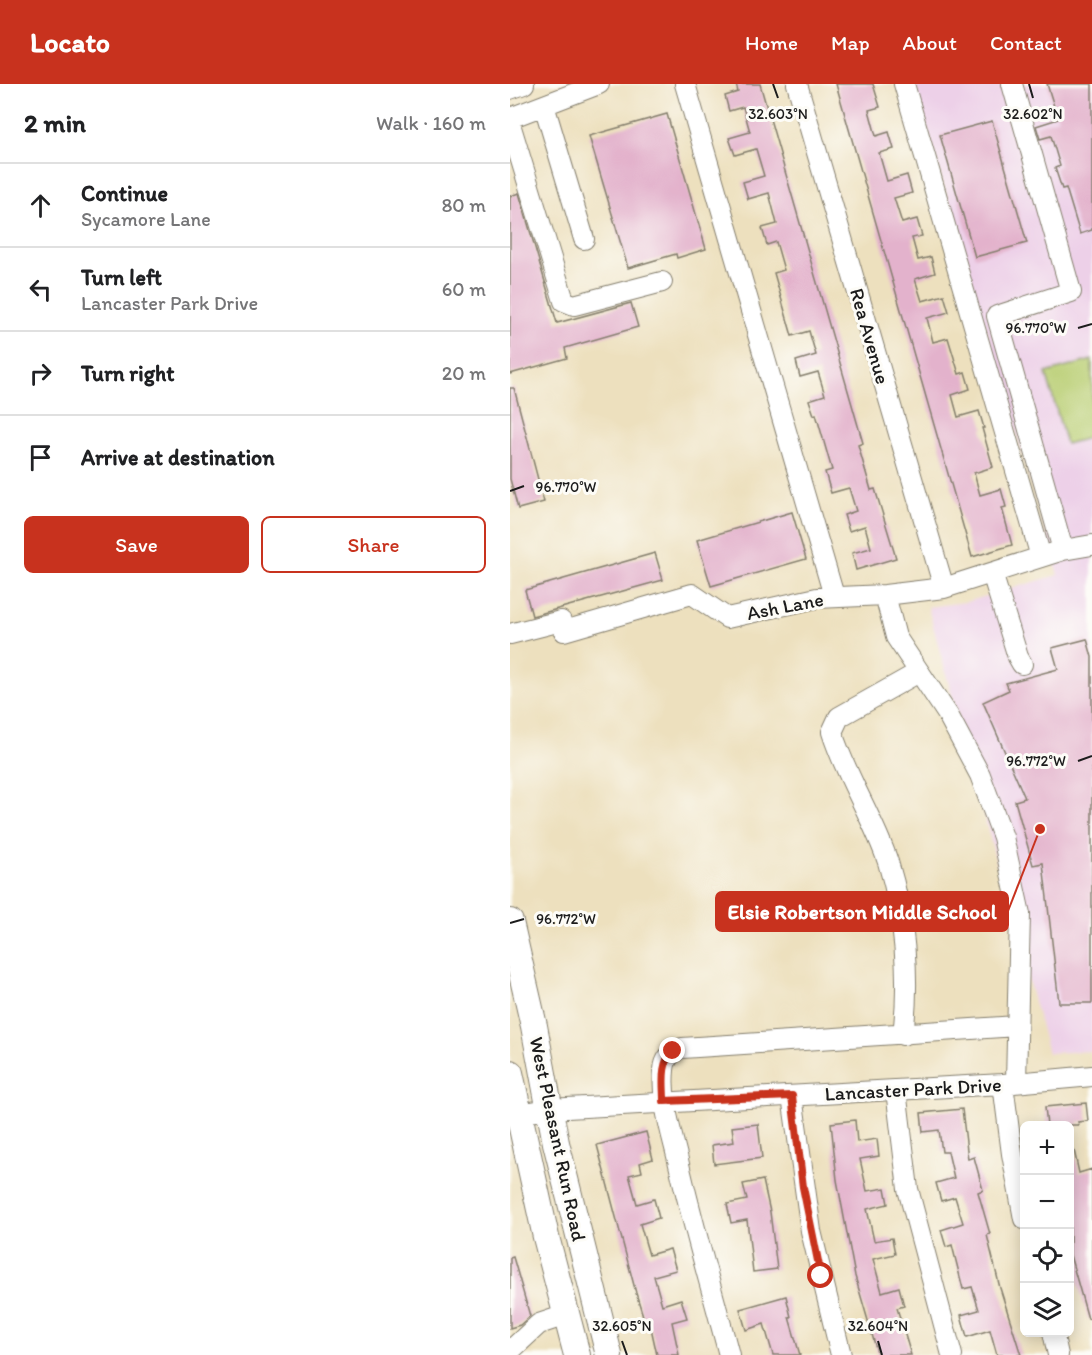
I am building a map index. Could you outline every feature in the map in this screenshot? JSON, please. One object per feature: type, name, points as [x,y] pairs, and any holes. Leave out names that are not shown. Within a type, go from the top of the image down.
[{"type":"main road","name":"West Pleasant Run Road","points":[[510,922],[534,1026],[549,1108],[609,1355]]},
{"type":"main road","name":"West Pleasant Run Road","points":[[510,1073],[546,1237],[577,1355]]},
{"type":"street","points":[[510,89],[524,84]]},
{"type":"street","points":[[510,118],[599,84]]},
{"type":"street","points":[[685,84],[834,596]]},
{"type":"street","name":"Rea Avenue","points":[[796,84],[944,588]]},
{"type":"street","points":[[904,84],[1041,557]]},
{"type":"street","points":[[1012,84],[1071,292],[997,316],[1063,550]]},
{"type":"street","points":[[544,105],[584,239]]},
{"type":"street","points":[[510,124],[516,169],[564,301],[574,305],[662,282]]},
{"type":"street","name":"Ash Lane","points":[[510,634],[561,621],[564,632],[692,594],[727,618],[817,598],[885,595],[944,588],[1063,550],[1092,545]]},
{"type":"street","points":[[992,573],[1022,664]]},
{"type":"street","points":[[885,595],[896,637],[948,715],[980,775],[1003,837],[1020,914],[1017,1026],[1010,1083],[1012,1154],[1020,1197]]},
{"type":"street","points":[[903,1035],[907,1000],[905,955],[898,903],[888,862],[832,732],[839,717],[919,672]]},
{"type":"street","points":[[729,1355],[690,1210],[664,1101],[664,1069],[668,1056],[673,1051],[682,1048],[1017,1026]]},
{"type":"street","name":"Lancaster Park Drive","points":[[518,1114],[549,1108],[896,1090],[1092,1076]]},
{"type":"street","points":[[896,1090],[908,1189],[952,1355]]},
{"type":"street","points":[[792,1096],[811,1231],[840,1355]]},
{"type":"street","points":[[510,1351],[539,1323],[566,1315]]},
{"type":"street","points":[[1054,1337],[1058,1355]]},
{"type":"shaded area","points":[[914,84],[1092,84],[1092,1051],[1048,1053],[928,607],[966,602],[1058,575]]},
{"type":"green space","points":[[1092,360],[1092,437],[1066,444],[1046,373]]},
{"type":"building","points":[[736,84],[760,84],[863,443],[858,445],[871,490],[875,489],[896,558],[856,570],[852,553],[871,548],[865,526],[849,531],[844,515],[856,511],[849,488],[831,493],[825,472],[832,470],[816,414],[814,415],[809,400],[825,395],[818,372],[800,377],[796,361],[816,355],[809,331],[792,336],[774,273],[784,270],[776,242],[767,245],[762,228],[777,224],[769,193],[748,199],[743,182],[764,176],[756,149],[735,155],[729,138],[750,132],[743,107],[729,111],[725,96],[738,92]]},
{"type":"building","points":[[836,84],[873,84],[880,107],[869,110],[876,136],[889,132],[894,149],[879,153],[887,181],[907,175],[912,193],[894,198],[902,223],[917,219],[922,236],[912,238],[918,260],[931,257],[935,273],[915,279],[922,301],[944,295],[949,312],[927,318],[933,342],[948,338],[959,374],[965,372],[970,389],[952,395],[958,417],[979,411],[993,467],[974,473],[980,495],[1001,489],[1006,507],[1002,508],[1012,545],[972,557]]},
{"type":"building","points":[[1047,84],[1092,84],[1092,230],[1080,234],[1066,188],[1062,189],[1055,168],[1060,166],[1051,136],[1040,139],[1036,126],[1058,119]]},
{"type":"building","points":[[667,114],[706,249],[677,258],[676,254],[628,268],[589,136]]},
{"type":"building","points":[[992,121],[1027,243],[975,257],[940,135]]},
{"type":"building","points":[[519,193],[557,323],[631,303],[638,327],[565,348],[567,358],[510,374],[510,196]]},
{"type":"building","points":[[510,388],[514,388],[544,502],[518,509],[510,479]]},
{"type":"building","points":[[792,512],[806,559],[711,586],[697,540]]},
{"type":"building","points":[[655,553],[663,580],[532,616],[525,590]]},
{"type":"building","points":[[1087,639],[1092,657],[1092,1003],[1059,1003],[1043,863],[1033,865],[1015,801],[1025,798],[983,702],[1009,690],[1006,683],[1058,669],[1052,648]]},
{"type":"building","points":[[1086,1103],[1088,1121],[1074,1125],[1074,1121],[1047,1121],[1045,1107]]},
{"type":"building","points":[[962,1109],[968,1159],[974,1157],[983,1190],[978,1192],[990,1234],[987,1235],[1000,1288],[1021,1355],[997,1355],[990,1330],[967,1337],[961,1315],[979,1310],[972,1287],[963,1289],[952,1245],[946,1247],[941,1230],[963,1223],[955,1197],[941,1201],[936,1183],[954,1178],[948,1152],[942,1152],[939,1130],[923,1132],[921,1113]]},
{"type":"building","points":[[855,1120],[857,1142],[877,1139],[879,1156],[860,1159],[867,1191],[885,1188],[888,1204],[867,1209],[874,1241],[892,1238],[895,1254],[873,1259],[882,1292],[899,1287],[904,1306],[897,1308],[911,1355],[878,1355],[855,1276],[837,1180],[831,1123]]},
{"type":"building","points":[[758,1124],[762,1158],[714,1164],[712,1145],[734,1142],[732,1127]]},
{"type":"building","points":[[646,1132],[653,1159],[640,1163],[642,1172],[629,1175],[637,1204],[654,1199],[659,1218],[640,1224],[649,1255],[670,1249],[676,1270],[654,1276],[662,1305],[681,1299],[687,1318],[672,1322],[679,1355],[657,1355],[651,1328],[647,1329],[636,1293],[597,1145]]},
{"type":"building","points":[[1074,1150],[1079,1173],[1092,1169],[1092,1318],[1088,1319],[1074,1269]]},
{"type":"building","points":[[763,1180],[770,1212],[777,1269],[753,1272],[747,1220],[731,1223],[727,1204],[747,1200],[743,1184]]},
{"type":"building","points":[[513,1257],[530,1316],[520,1325],[510,1328],[510,1258]]},
{"type":"building","points":[[786,1296],[791,1317],[789,1317],[800,1355],[773,1355],[764,1324],[746,1330],[740,1309]]},
{"type":"place","name":"Elsie Robertson Middle School","points":[[1040,829]]},
{"type":"route","points":[[673,1051],[668,1056],[664,1069],[664,1101],[792,1096],[803,1187],[821,1276]]}]
